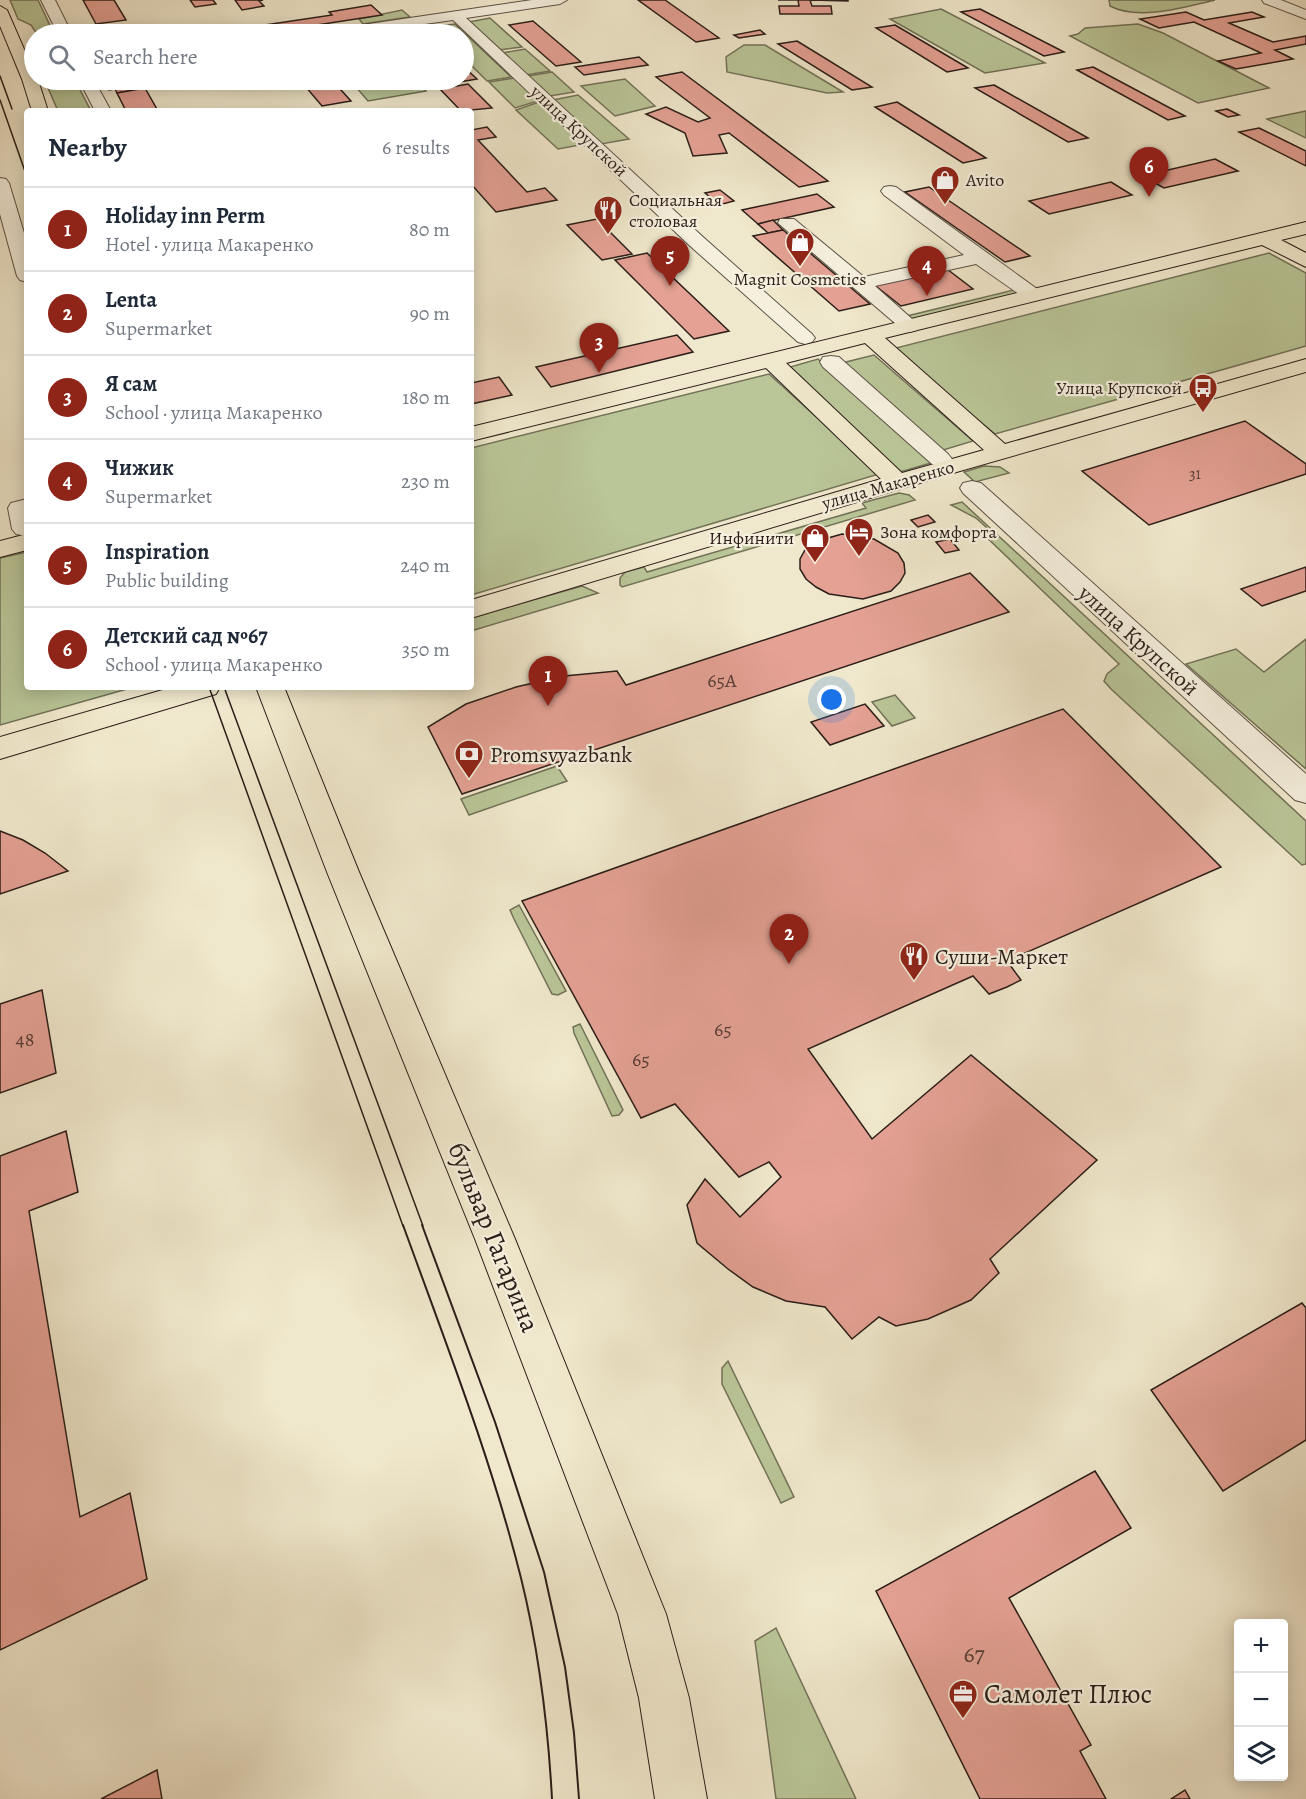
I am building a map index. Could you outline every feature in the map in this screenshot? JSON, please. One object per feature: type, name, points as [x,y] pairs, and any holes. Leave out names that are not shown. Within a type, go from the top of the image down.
[{"type":"main road","points":[[0,10],[24,61]]},
{"type":"main road","points":[[35,90],[39,108]]},
{"type":"main road","points":[[474,433],[1306,228]]},
{"type":"main road","points":[[1264,238],[1306,261]]},
{"type":"main road","points":[[870,336],[1000,452]]},
{"type":"main road","points":[[772,361],[898,482]]},
{"type":"main road","name":"улица Макаренко","points":[[474,608],[1000,452],[1306,365]]},
{"type":"main road","points":[[0,549],[24,528]]},
{"type":"main road","points":[[0,748],[196,690]]},
{"type":"main road","name":"бульвар Гагарина","points":[[271,690],[343,872],[495,1239],[642,1614],[664,1698],[681,1799]]},
{"type":"street","points":[[48,0],[60,24]]},
{"type":"street","points":[[397,24],[561,0]]},
{"type":"street","points":[[1269,0],[1306,15]]},
{"type":"street","name":"улица Крупской","points":[[450,12],[463,24]]},
{"type":"street","name":"улица Крупской","points":[[474,34],[688,234],[805,338]]},
{"type":"street","points":[[92,90],[101,108]]},
{"type":"street","points":[[0,183],[24,266]]},
{"type":"street","points":[[890,191],[1033,295]]},
{"type":"street","points":[[787,223],[910,326]]},
{"type":"street","points":[[859,284],[979,256]]},
{"type":"street","points":[[831,362],[940,459]]},
{"type":"street","name":"улица Крупской","points":[[972,488],[1306,792]]},
{"type":"green space","points":[[10,0],[38,0],[49,24],[29,24],[18,19]]},
{"type":"green space","points":[[1109,0],[1215,0],[1148,13],[1121,10],[1110,6]]},
{"type":"green space","points":[[941,9],[1045,63],[985,73],[890,19]]},
{"type":"green space","points":[[402,10],[410,17],[363,24],[359,19]]},
{"type":"green space","points":[[490,18],[522,47],[499,50],[474,27],[474,24],[469,22]]},
{"type":"green space","points":[[1138,24],[1163,33],[1269,88],[1198,103],[1070,36],[1078,34],[1085,28]]},
{"type":"green space","points":[[474,42],[511,77],[487,81],[474,68]]},
{"type":"green space","points":[[744,45],[765,45],[843,92],[827,93],[727,72],[726,57]]},
{"type":"green space","points":[[525,49],[550,71],[526,75],[502,53]]},
{"type":"green space","points":[[552,72],[574,92],[550,96],[528,76]]},
{"type":"green space","points":[[515,78],[538,101],[515,108],[489,82]]},
{"type":"green space","points":[[625,79],[655,106],[615,116],[581,86]]},
{"type":"green space","points":[[49,90],[80,90],[89,108],[57,108]]},
{"type":"green space","points":[[359,90],[426,91],[368,101]]},
{"type":"green space","points":[[578,95],[629,139],[601,144],[553,100]]},
{"type":"green space","points":[[539,102],[585,144],[558,149],[516,110]]},
{"type":"green space","points":[[1306,111],[1306,138],[1267,119]]},
{"type":"green space","points":[[1269,253],[1306,273],[1306,346],[995,434],[892,349]]},
{"type":"green space","points":[[1018,289],[1022,292],[911,320],[903,317]]},
{"type":"green space","points":[[874,355],[973,441],[940,451],[842,363]]},
{"type":"green space","points":[[818,359],[931,463],[900,472],[790,367]]},
{"type":"green space","points":[[769,374],[879,474],[474,594],[474,447]]},
{"type":"green space","points":[[984,466],[1000,467],[1009,473],[975,482],[964,472]]},
{"type":"green space","points":[[899,493],[909,495],[915,500],[622,587],[620,585],[620,578],[625,572],[644,567],[647,572],[866,508],[862,503]]},
{"type":"green space","points":[[962,502],[1306,821],[1306,864],[1302,865],[1111,689],[1104,681],[1107,674],[1119,664],[980,531],[987,528],[976,518],[951,505]]},
{"type":"green space","points":[[24,553],[24,690],[123,690],[0,725],[0,558]]},
{"type":"green space","points":[[582,586],[598,593],[474,630],[474,617]]},
{"type":"green space","points":[[1306,639],[1306,769],[1186,664],[1236,649],[1264,672]]},
{"type":"green space","points":[[895,695],[915,718],[892,726],[872,702]]},
{"type":"green space","points":[[557,766],[567,781],[469,815],[461,799]]},
{"type":"green space","points":[[519,905],[566,991],[558,995],[552,994],[510,910]]},
{"type":"green space","points":[[580,1024],[623,1110],[619,1115],[612,1116],[574,1033],[573,1027]]},
{"type":"green space","points":[[728,1361],[794,1497],[781,1503],[722,1384],[722,1368]]},
{"type":"green space","points":[[776,1628],[856,1799],[776,1799],[755,1641]]},
{"type":"building","points":[[83,0],[114,0],[126,20],[96,24]]},
{"type":"building","points":[[190,0],[213,0],[216,4],[195,7]]},
{"type":"building","points":[[235,0],[263,0],[259,1],[264,6],[242,10]]},
{"type":"building","points":[[638,0],[665,0],[719,38],[696,42]]},
{"type":"building","points":[[798,0],[810,0],[812,6],[831,6],[832,14],[780,14],[779,6],[799,6]]},
{"type":"building","points":[[371,5],[382,15],[324,24],[271,24],[332,15],[329,12]]},
{"type":"building","points":[[980,9],[1064,52],[1044,56],[961,12]]},
{"type":"building","points":[[1186,12],[1204,20],[1252,12],[1264,17],[1229,23],[1273,42],[1306,36],[1306,44],[1275,50],[1293,59],[1236,69],[1218,61],[1261,53],[1194,22],[1159,28],[1140,19]]},
{"type":"building","points":[[533,21],[581,62],[556,66],[509,25]]},
{"type":"building","points":[[895,25],[968,68],[947,72],[876,28]]},
{"type":"building","points":[[760,30],[765,34],[739,38],[734,35]]},
{"type":"building","points":[[797,41],[872,87],[852,90],[778,44]]},
{"type":"building","points":[[639,57],[648,65],[584,75],[575,67]]},
{"type":"building","points":[[1093,67],[1185,116],[1168,120],[1077,70]]},
{"type":"building","points":[[682,72],[828,181],[799,187],[729,133],[719,135],[727,153],[693,156],[685,133],[646,114],[666,107],[698,122],[710,118],[656,77]]},
{"type":"building","points":[[994,85],[1088,138],[1068,142],[975,88]]},
{"type":"building","points":[[116,90],[134,90],[117,93]]},
{"type":"building","points":[[146,90],[156,108],[124,108],[117,93]]},
{"type":"building","points":[[308,90],[341,90],[351,101],[322,106]]},
{"type":"building","points":[[441,90],[474,90],[492,108],[474,110],[458,108]]},
{"type":"building","points":[[897,102],[986,158],[963,163],[875,107]]},
{"type":"building","points":[[1227,109],[1239,115],[1228,117],[1216,111]]},
{"type":"building","points":[[487,127],[496,137],[478,140],[527,192],[545,188],[557,200],[496,212],[474,187],[474,129]]},
{"type":"building","points":[[1259,128],[1306,151],[1306,166],[1239,132]]},
{"type":"building","points":[[1215,159],[1238,171],[1164,188],[1142,176]]},
{"type":"building","points":[[1111,182],[1132,195],[1049,214],[1029,201]]},
{"type":"building","points":[[929,187],[1030,256],[1005,262],[905,192]]},
{"type":"building","points":[[720,190],[734,201],[719,205],[705,193]]},
{"type":"building","points":[[817,194],[834,207],[758,224],[742,210]]},
{"type":"building","points":[[597,219],[632,254],[602,260],[567,225]]},
{"type":"building","points":[[773,220],[783,230],[768,233],[758,224]]},
{"type":"building","points":[[783,230],[870,304],[839,311],[753,236]]},
{"type":"building","points":[[647,253],[729,331],[694,339],[615,260]]},
{"type":"building","points":[[943,266],[973,289],[901,306],[872,283]]},
{"type":"building","points":[[677,335],[693,352],[551,387],[536,367]]},
{"type":"building","points":[[499,377],[512,395],[474,403],[474,382]]},
{"type":"building","points":[[1245,421],[1306,464],[1306,474],[1149,525],[1082,471]]},
{"type":"building","points":[[928,515],[935,522],[918,527],[911,520]]},
{"type":"building","points":[[842,534],[874,539],[898,553],[904,563],[905,573],[900,582],[891,591],[863,599],[829,594],[806,579],[800,569],[800,559],[805,550],[814,542]]},
{"type":"building","points":[[950,539],[959,550],[945,553],[936,542]]},
{"type":"building","points":[[1306,567],[1306,591],[1262,606],[1241,589]]},
{"type":"building","points":[[970,573],[1009,612],[462,794],[428,727],[466,704],[516,687],[564,676],[617,671],[626,685]]},
{"type":"building","points":[[865,704],[884,726],[830,745],[811,722]]},
{"type":"building","points":[[1063,709],[1221,867],[1007,961],[1021,980],[1007,987],[989,994],[973,976],[808,1049],[872,1139],[971,1055],[1097,1160],[990,1259],[999,1273],[971,1300],[928,1319],[896,1326],[879,1317],[852,1339],[825,1307],[786,1301],[753,1287],[697,1243],[687,1205],[705,1179],[740,1217],[781,1177],[769,1162],[739,1177],[675,1104],[641,1118],[522,901]]},
{"type":"building","points":[[0,831],[23,840],[68,871],[0,894]]},
{"type":"building","points":[[42,990],[56,1073],[0,1093],[0,1004]]},
{"type":"building","points":[[66,1131],[78,1192],[29,1211],[80,1517],[130,1493],[147,1579],[0,1650],[0,1156]]},
{"type":"building","points":[[1302,1303],[1306,1308],[1306,1440],[1223,1491],[1151,1390]]},
{"type":"building","points":[[1095,1471],[1131,1528],[1009,1598],[1091,1745],[1080,1751],[1106,1799],[980,1799],[876,1591]]},
{"type":"building","points":[[157,1770],[162,1799],[101,1799]]},
{"type":"building","points":[[1185,1790],[1190,1799],[1171,1799]]},
{"type":"tram line","points":[[0,76],[12,109]]},
{"type":"tram line","points":[[0,100],[24,168]]},
{"type":"tram line","points":[[210,690],[403,1226]]},
{"type":"tram line","points":[[225,690],[423,1226]]},
{"type":"tram line","points":[[403,1225],[482,1444],[521,1578],[542,1688],[552,1799]]},
{"type":"tram line","points":[[422,1225],[495,1422],[544,1572],[565,1667],[574,1733],[579,1799]]},
{"type":"place","name":"Детский сад №67","points":[[1149,197]]},
{"type":"place","name":"Avito","points":[[945,206]]},
{"type":"place","name":"Социальная столовая","points":[[608,236]]},
{"type":"place","name":"Magnit Cosmetics","points":[[800,268]]},
{"type":"place","name":"Inspiration","points":[[670,286]]},
{"type":"place","name":"Чижик","points":[[927,296]]},
{"type":"place","name":"Я сам","points":[[599,373]]},
{"type":"place","name":"Улица Крупской","points":[[1203,414]]},
{"type":"place","name":"Зона комфорта","points":[[859,558]]},
{"type":"place","name":"Инфинити","points":[[815,564]]},
{"type":"place","name":"Holiday inn Perm","points":[[548,706]]},
{"type":"place","name":"Promsvyazbank","points":[[469,780]]},
{"type":"place","name":"Lenta","points":[[789,964]]},
{"type":"place","name":"Суши-Маркет","points":[[914,982]]},
{"type":"place","name":"Самолет Плюс","points":[[963,1720]]}]
